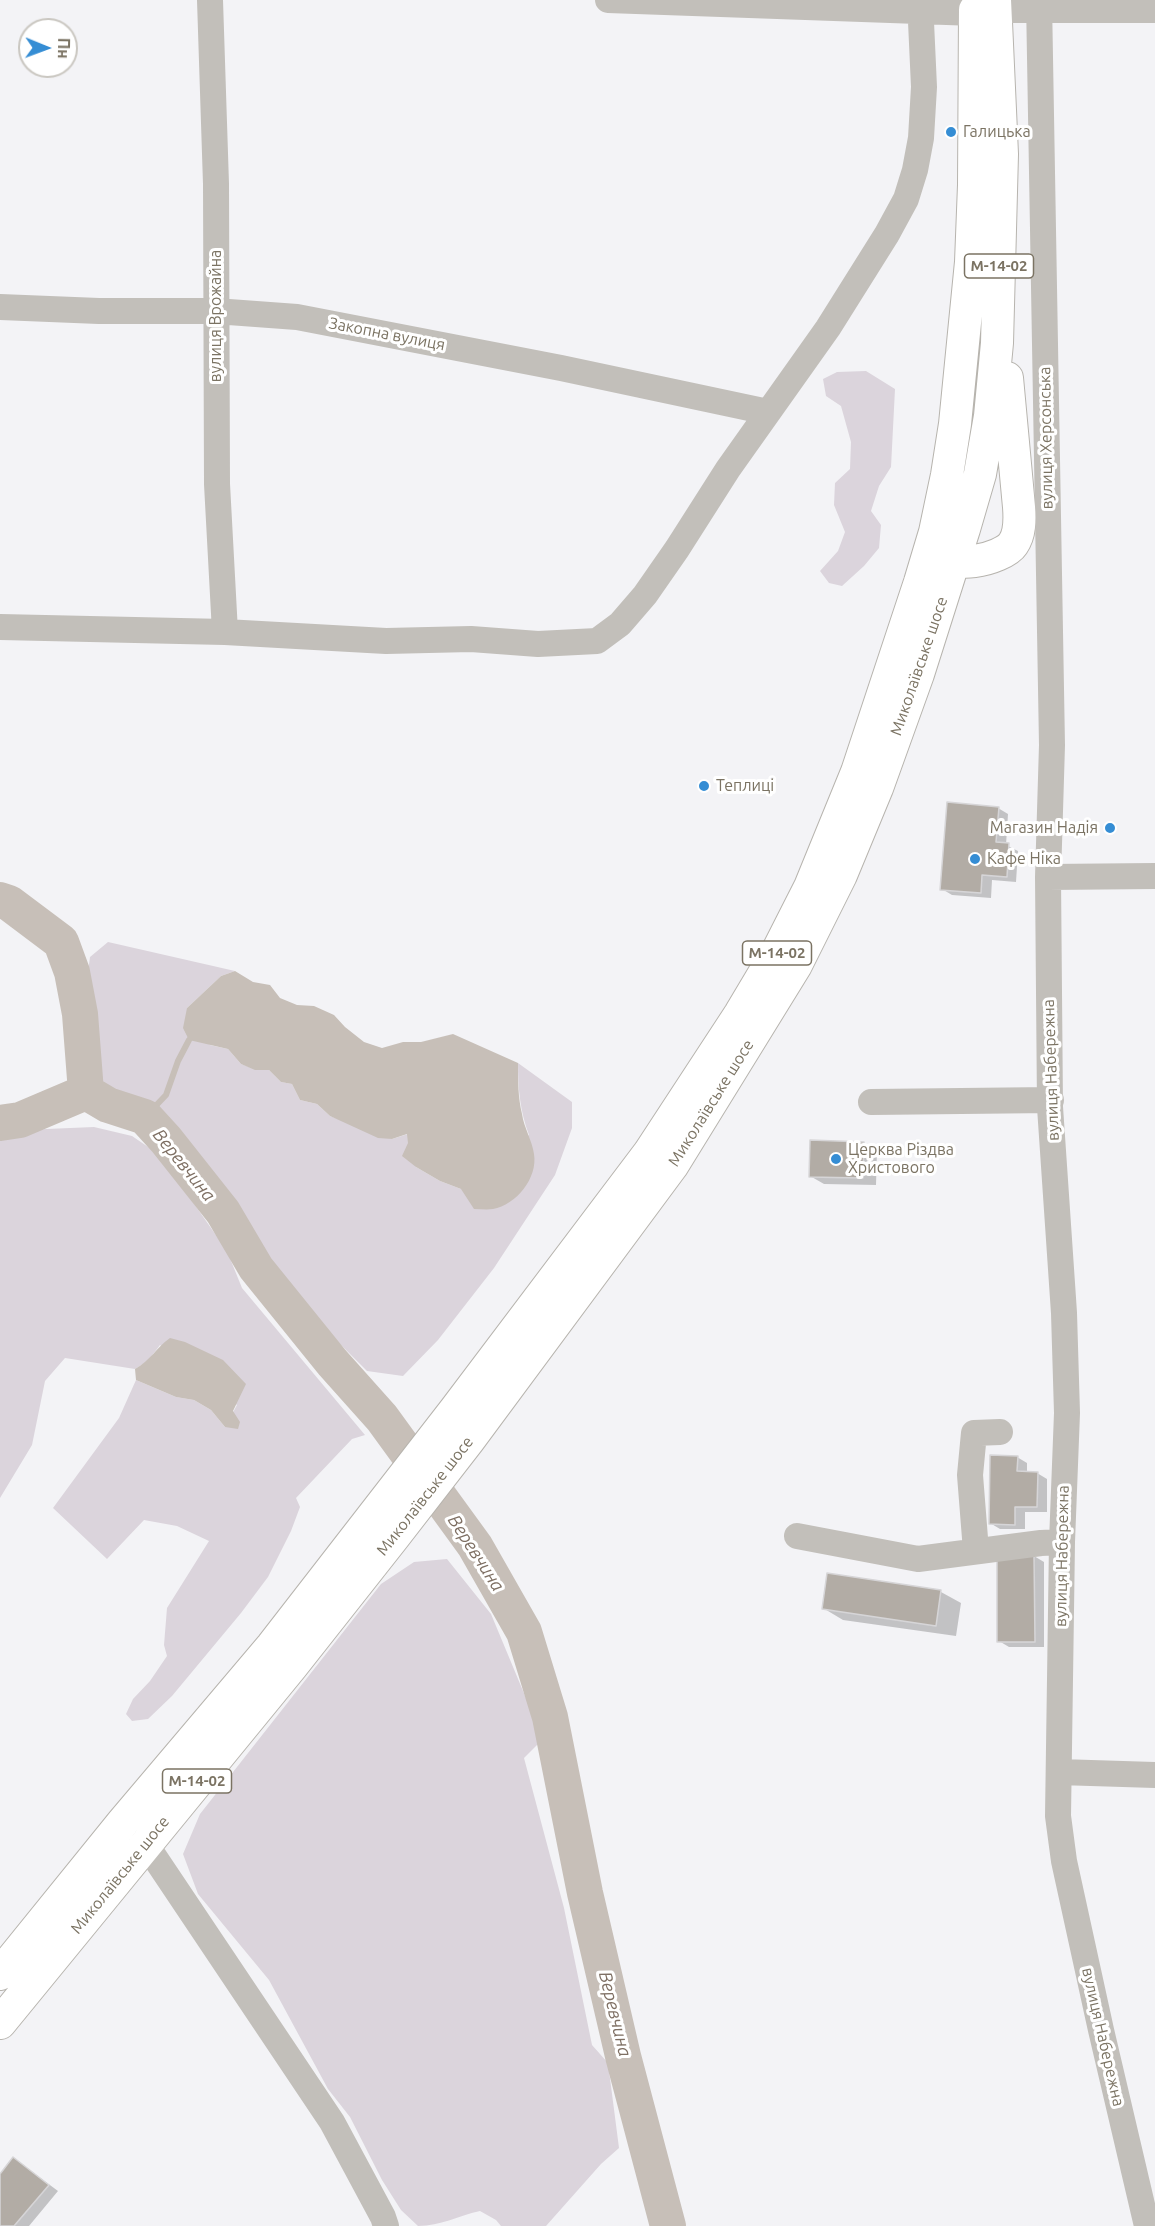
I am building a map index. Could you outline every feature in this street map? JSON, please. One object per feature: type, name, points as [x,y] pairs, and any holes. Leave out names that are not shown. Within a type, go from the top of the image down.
[{"type":"main road","name":"Миколаївське шосе","points":[[0,1974],[116,1830],[272,1646],[381,1507],[649,1153],[740,1014],[777,952],[810,887],[857,771],[897,655],[935,532],[948,475],[971,262],[985,6]]},
{"type":"main road","name":"Миколаївське шосе","points":[[0,2023],[292,1666],[470,1440],[672,1166],[796,965],[841,875],[877,788],[918,674],[980,474],[990,416],[997,343],[1002,154],[985,6]]},
{"type":"main road","points":[[971,262],[968,419],[964,464],[945,551],[955,560],[965,562],[986,560],[1006,551],[1012,545],[1020,523],[999,281]]},
{"type":"street","name":"вулиця Врожайна","points":[[210,0],[216,184],[217,484],[225,632]]},
{"type":"street","points":[[608,0],[1039,5],[1155,10]]},
{"type":"street","points":[[0,627],[225,632],[386,641],[471,639],[538,644],[597,641],[620,624],[677,549],[728,469],[828,328],[887,234],[906,199],[915,170],[921,138],[924,87],[920,5]]},
{"type":"street","name":"вулиця Херсонська","points":[[1039,5],[1052,745],[1048,877]]},
{"type":"street","name":"Закопна вулиця","points":[[0,308],[215,311],[308,319],[561,368],[768,412]]},
{"type":"street","points":[[1048,877],[1155,876]]},
{"type":"street","name":"вулиця Набережна","points":[[1048,877],[1051,1100],[1064,1313],[1066,1391],[1058,1816],[1064,1861],[1147,2226]]},
{"type":"street","points":[[871,1102],[1051,1100]]},
{"type":"street","points":[[976,1551],[970,1475],[974,1433],[1000,1432]]},
{"type":"street","points":[[797,1536],[918,1559],[1041,1542],[1062,1542]]},
{"type":"street","points":[[1059,1772],[1155,1775]]},
{"type":"street","points":[[145,1843],[332,2122],[384,2217],[386,2226]]},
{"type":"shaded area","points":[[866,371],[895,389],[891,467],[879,486],[871,511],[881,525],[879,548],[864,566],[842,586],[829,583],[820,571],[838,551],[845,532],[834,505],[835,483],[850,469],[851,442],[841,406],[826,396],[823,379],[837,372]]},
{"type":"shaded area","points":[[108,942],[235,971],[221,976],[187,1008],[210,1045],[228,1049],[241,1064],[255,1069],[269,1070],[281,1082],[292,1084],[300,1100],[317,1104],[330,1116],[392,1139],[408,1134],[416,1167],[440,1181],[461,1189],[529,1135],[520,1100],[518,1063],[572,1102],[572,1128],[555,1175],[494,1268],[438,1340],[403,1376],[367,1371],[288,1292],[194,1152],[168,1122],[144,1105],[121,1104],[103,1095],[96,1082],[85,994],[90,957]]},
{"type":"shaded area","points":[[235,971],[253,982],[270,985],[280,998],[297,1005],[314,1006],[334,1015],[364,1042],[382,1048],[403,1042],[421,1042],[453,1034],[518,1063],[521,1108],[534,1154],[533,1172],[524,1189],[502,1206],[491,1209],[474,1209],[461,1189],[440,1181],[402,1156],[408,1143],[407,1134],[392,1139],[378,1138],[330,1116],[317,1104],[300,1100],[292,1084],[281,1082],[269,1070],[255,1070],[241,1064],[228,1049],[189,1040],[183,1028],[187,1008],[221,976]]},
{"type":"shaded area","points":[[94,1127],[132,1136],[160,1155],[227,1251],[242,1288],[365,1435],[352,1439],[296,1498],[300,1507],[291,1531],[268,1577],[241,1613],[172,1696],[148,1719],[132,1721],[126,1714],[133,1699],[150,1681],[167,1656],[164,1645],[167,1608],[209,1541],[177,1526],[144,1520],[107,1559],[53,1508],[119,1418],[136,1380],[176,1397],[194,1400],[211,1410],[225,1427],[237,1405],[160,1345],[148,1361],[135,1369],[65,1358],[45,1381],[32,1445],[0,1498],[0,1135],[23,1130]]},
{"type":"shaded area","points":[[170,1338],[185,1342],[223,1360],[246,1384],[233,1411],[240,1422],[238,1429],[225,1427],[211,1410],[194,1400],[176,1397],[136,1380],[135,1369]]},
{"type":"shaded area","points":[[447,1559],[491,1614],[543,1739],[524,1758],[564,1908],[592,2045],[608,2063],[619,2148],[601,2164],[546,2226],[501,2226],[496,2220],[480,2211],[442,2223],[418,2226],[401,2210],[382,2180],[350,2117],[328,2089],[269,1980],[198,1894],[183,1854],[200,1814],[381,1584],[414,1562]]},
{"type":"building","name":"Кафе Ніка","points":[[947,802],[999,807],[996,842],[1009,843],[1007,877],[982,875],[981,893],[940,890]]},
{"type":"building","name":"Церква Різдва Христового","points":[[810,1140],[864,1142],[863,1178],[809,1177]]},
{"type":"building","points":[[990,1455],[1018,1456],[1017,1471],[1038,1472],[1037,1507],[1015,1507],[1015,1525],[989,1524]]},
{"type":"building","points":[[997,1555],[1034,1555],[1035,1642],[997,1642]]},
{"type":"building","points":[[827,1573],[941,1590],[936,1626],[822,1609]]},
{"type":"building","points":[[13,2157],[49,2185],[14,2226],[0,2226],[0,2174]]},
{"type":"waterway","points":[[0,900],[9,903],[61,942],[72,972],[80,1014],[86,1092]]},
{"type":"waterway","points":[[145,1117],[166,1095],[178,1061],[189,1040]]},
{"type":"waterway","name":"Веревчина","points":[[0,1123],[20,1120],[86,1092],[108,1105],[145,1117],[223,1212],[256,1268],[332,1362],[382,1418],[475,1546],[524,1632],[550,1717],[585,1893],[623,2056],[668,2226]]},
{"type":"place","name":"Галицька","points":[[951,132]]},
{"type":"place","name":"Теплиці","points":[[704,786]]},
{"type":"place","name":"Магазин Надія","points":[[1110,828]]},
{"type":"place","name":"Кафе Ніка","points":[[975,859]]},
{"type":"place","name":"Церква Різдва Христового","points":[[836,1159]]}]
